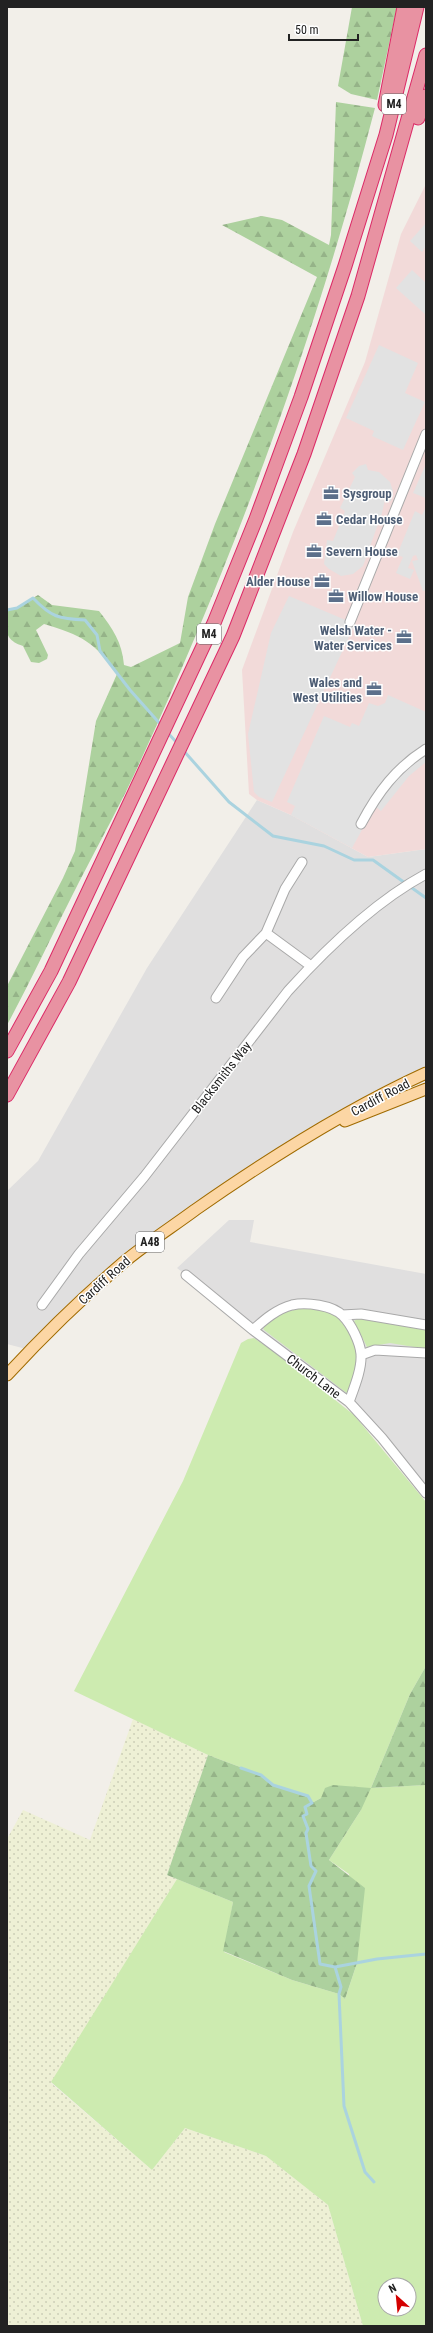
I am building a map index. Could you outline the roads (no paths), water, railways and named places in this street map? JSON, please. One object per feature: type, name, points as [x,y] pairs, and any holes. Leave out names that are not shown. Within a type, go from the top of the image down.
[{"type":"highway","name":"M4","points":[[366,199],[404,7]]},
{"type":"highway","name":"M4","points":[[7,1051],[51,971],[214,623],[256,519],[301,397],[366,199],[386,135],[417,7]]},
{"type":"highway","name":"M4","points":[[373,248],[426,55]]},
{"type":"highway","name":"M4","points":[[7,1095],[69,982],[233,636],[304,454],[426,96]]},
{"type":"main road","name":"Cardiff Road","points":[[7,1375],[91,1291],[126,1260],[227,1188],[384,1093],[426,1073]]},
{"type":"main road","name":"Cardiff Road","points":[[314,1134],[426,1089]]},
{"type":"street","points":[[350,622],[426,434]]},
{"type":"street","points":[[361,824],[382,787],[400,768],[426,749]]},
{"type":"street","points":[[216,998],[243,957],[266,933],[285,889],[302,862]]},
{"type":"street","name":"Blacksmiths Way","points":[[42,1305],[79,1254],[144,1177],[215,1084],[311,966],[395,894],[423,876]]},
{"type":"street","points":[[266,933],[311,966]]},
{"type":"street","name":"Church Lane","points":[[186,1275],[254,1330],[349,1402],[382,1438],[426,1493]]},
{"type":"street","points":[[254,1330],[279,1310],[293,1305],[310,1304],[329,1309],[342,1315],[361,1314],[426,1325]]},
{"type":"street","points":[[342,1315],[359,1345],[361,1356],[349,1402]]},
{"type":"street","points":[[361,1356],[375,1350],[426,1353]]},
{"type":"waterway","points":[[7,610],[17,608],[33,598],[45,609],[56,616],[68,619],[85,620],[97,635],[100,651],[130,690],[162,726]]},
{"type":"waterway","points":[[167,732],[178,744]]},
{"type":"waterway","points":[[183,750],[229,802],[273,836],[324,846],[354,860],[373,860],[426,898]]},
{"type":"waterway","points":[[241,1768],[261,1775],[273,1785],[308,1796],[312,1803],[305,1807],[307,1814],[303,1816],[308,1829],[306,1833],[311,1866],[316,1871],[309,1886],[320,1964],[335,1967],[341,1987],[339,1994],[344,2106],[365,2172],[374,2182]]},
{"type":"waterway","points":[[335,1967],[377,1959],[426,1954]]},
{"type":"place","name":"Sysgroup","points":[[331,493]]},
{"type":"place","name":"Cedar House","points":[[324,519]]},
{"type":"place","name":"Severn House","points":[[314,551]]},
{"type":"place","name":"Alder House","points":[[322,581]]},
{"type":"place","name":"Willow House","points":[[336,596]]},
{"type":"place","name":"Welsh Water - Water Services","points":[[404,637]]},
{"type":"place","name":"Wales and West Utilities","points":[[374,689]]}]
